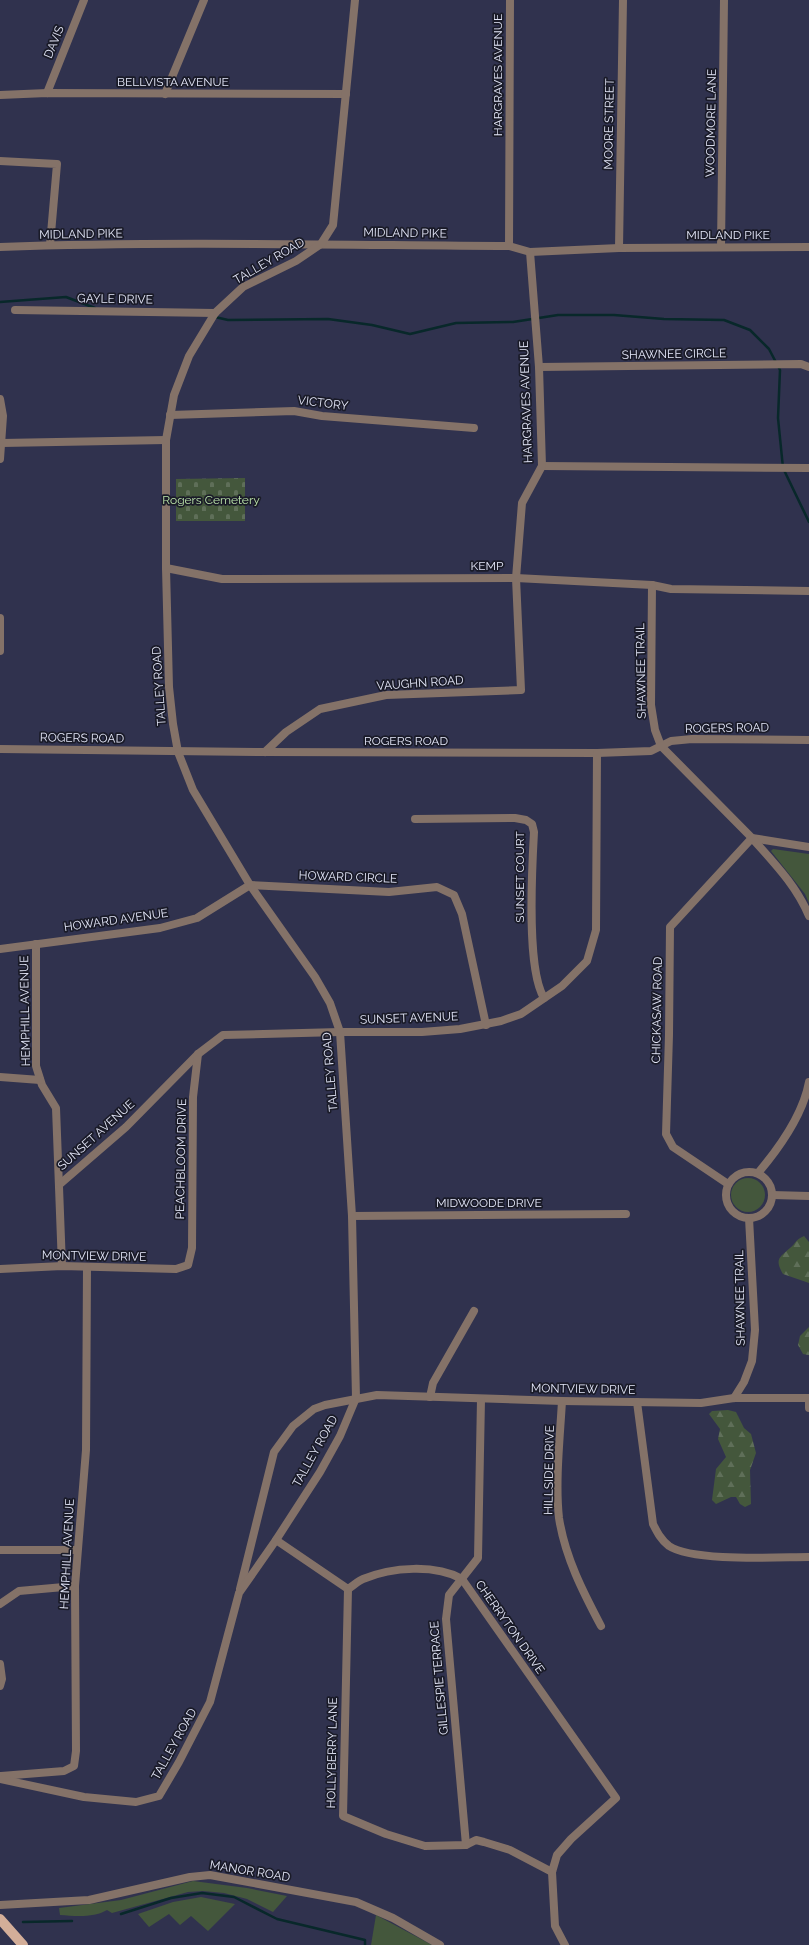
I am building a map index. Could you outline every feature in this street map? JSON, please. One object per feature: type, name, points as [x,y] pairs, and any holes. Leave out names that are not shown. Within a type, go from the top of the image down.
[{"type":"main road","points":[[0,1920],[22,1945]]},
{"type":"street","name":"DAVIS","points":[[47,93],[84,0]]},
{"type":"street","points":[[165,94],[204,0]]},
{"type":"street","name":"TALLEY ROAD","points":[[239,1593],[276,1540],[320,1472],[340,1436],[356,1398],[352,1216],[340,1032],[330,1003],[315,977],[250,885],[194,790],[178,752],[172,724],[169,687],[166,568],[166,440],[174,395],[189,356],[215,313],[243,287],[296,261],[322,244],[334,225],[355,0]]},
{"type":"street","name":"HARGRAVES AVENUE","points":[[509,246],[510,0]]},
{"type":"street","name":"MOORE STREET","points":[[619,248],[623,0]]},
{"type":"street","name":"WOODMORE LANE","points":[[721,247],[724,0]]},
{"type":"street","name":"BELLVISTA AVENUE","points":[[0,95],[47,93],[346,94]]},
{"type":"street","points":[[0,161],[57,164],[50,245]]},
{"type":"street","name":"MIDLAND PIKE","points":[[0,247],[50,245],[322,244],[509,246],[530,252],[619,248],[809,247]]},
{"type":"street","name":"HARGRAVES AVENUE","points":[[521,690],[516,578],[522,502],[542,466],[539,367],[530,252]]},
{"type":"street","name":"GAYLE DRIVE","points":[[15,310],[215,313]]},
{"type":"street","name":"SHAWNEE CIRCLE","points":[[539,367],[801,364],[809,367]]},
{"type":"street","points":[[0,399],[3,416],[0,459]]},
{"type":"street","name":"VICTORY","points":[[170,415],[294,410],[322,416],[474,428]]},
{"type":"street","points":[[2,443],[166,440]]},
{"type":"street","points":[[542,466],[809,468]]},
{"type":"street","name":"KEMP","points":[[166,568],[222,579],[516,578],[652,584],[671,589],[809,591]]},
{"type":"street","name":"SHAWNEE TRAIL","points":[[652,584],[651,705],[655,730],[661,746],[752,838],[786,875],[803,902],[809,916]]},
{"type":"street","points":[[0,618],[0,651]]},
{"type":"street","name":"VAUGHN ROAD","points":[[265,752],[286,732],[320,709],[386,696],[521,690]]},
{"type":"street","name":"ROGERS ROAD","points":[[0,749],[178,752],[597,753],[651,751],[671,741],[692,739],[809,740]]},
{"type":"street","name":"SUNSET AVENUE","points":[[60,1184],[126,1127],[198,1054],[223,1035],[340,1032],[422,1032],[460,1029],[486,1025],[521,1014],[562,986],[587,961],[596,930],[597,753]]},
{"type":"street","name":"SUNSET COURT","points":[[415,819],[515,818],[526,820],[532,824],[534,832],[532,935],[537,978],[540,992],[544,998]]},
{"type":"street","points":[[752,838],[809,847]]},
{"type":"street","name":"CHICKASAW ROAD","points":[[728,1184],[673,1147],[666,1134],[670,927],[752,838]]},
{"type":"street","name":"HOWARD AVENUE","points":[[0,949],[160,928],[198,918],[250,885]]},
{"type":"street","name":"HOWARD CIRCLE","points":[[250,885],[389,892],[437,887],[454,895],[462,914],[486,1025]]},
{"type":"street","name":"HEMPHILL AVENUE","points":[[36,944],[36,1066],[40,1080],[56,1108],[62,1266]]},
{"type":"street","name":"PEACHBLOOM DRIVE","points":[[188,1265],[192,1248],[193,1097],[198,1054]]},
{"type":"street","points":[[0,1077],[40,1080]]},
{"type":"street","points":[[758,1173],[788,1131],[806,1096],[809,1082]]},
{"type":"street","points":[[743,1172],[758,1173],[766,1180],[771,1189],[772,1195],[770,1203],[765,1212],[757,1216],[743,1218],[733,1212],[727,1204],[725,1195],[728,1184],[733,1177],[743,1172]]},
{"type":"street","points":[[772,1195],[809,1196]]},
{"type":"street","name":"MIDWOODE DRIVE","points":[[352,1216],[626,1214]]},
{"type":"street","name":"SHAWNEE TRAIL","points":[[734,1398],[744,1382],[752,1361],[755,1330],[749,1218]]},
{"type":"street","name":"MONTVIEW DRIVE","points":[[0,1269],[62,1266],[176,1269],[188,1265]]},
{"type":"street","name":"HEMPHILL AVENUE","points":[[0,1777],[64,1771],[74,1766],[76,1744],[75,1586],[86,1450],[87,1267]]},
{"type":"street","points":[[430,1397],[433,1383],[474,1311]]},
{"type":"street","name":"MONTVIEW DRIVE","points":[[356,1398],[377,1395],[562,1401],[701,1403],[734,1398],[809,1398]]},
{"type":"street","name":"TALLEY ROAD","points":[[0,1777],[84,1797],[136,1802],[159,1796],[179,1762],[210,1702],[274,1452],[292,1426],[314,1409],[356,1398]]},
{"type":"street","name":"GILLESPIE TERRACE","points":[[466,1845],[446,1619],[449,1595],[478,1558],[481,1398]]},
{"type":"street","points":[[809,1398],[809,1408]]},
{"type":"street","name":"HILLSIDE DRIVE","points":[[562,1401],[559,1517],[566,1547],[575,1575],[601,1626]]},
{"type":"street","points":[[637,1402],[652,1524],[662,1540],[670,1546],[686,1553],[713,1556],[809,1557]]},
{"type":"street","points":[[276,1540],[348,1589]]},
{"type":"street","points":[[0,1550],[77,1550]]},
{"type":"street","name":"CHERRYTON DRIVE","points":[[348,1589],[362,1579],[405,1568],[450,1573],[462,1579],[616,1798],[571,1839],[557,1855],[552,1872]]},
{"type":"street","points":[[0,1604],[19,1592],[75,1586]]},
{"type":"street","name":"HOLLYBERRY LANE","points":[[348,1589],[343,1816],[386,1834],[425,1846],[466,1845],[476,1840],[484,1842],[510,1850],[552,1872]]},
{"type":"street","points":[[0,1664],[2,1678],[0,1686]]},
{"type":"street","points":[[552,1872],[555,1926],[565,1945]]},
{"type":"street","name":"MANOR ROAD","points":[[0,1905],[88,1900],[190,1877],[210,1875],[356,1902],[393,1918],[440,1945]]},
{"type":"green space","name":"Rogers Cemetery","points":[[245,478],[245,521],[176,521],[176,479]]},
{"type":"green space","points":[[773,849],[809,854],[809,903],[805,894],[771,851]]},
{"type":"green space","points":[[745,1178],[751,1178],[755,1179],[762,1185],[765,1195],[764,1202],[758,1209],[751,1212],[745,1212],[741,1211],[734,1205],[731,1198],[731,1192],[732,1188],[738,1181]]},
{"type":"green space","points":[[804,1236],[809,1242],[809,1283],[783,1274],[779,1265],[779,1259],[781,1256],[797,1240]]},
{"type":"green space","points":[[809,1327],[808,1355],[803,1354],[798,1345],[800,1336]]},
{"type":"green space","points":[[728,1410],[736,1412],[744,1428],[751,1434],[756,1453],[750,1470],[751,1504],[745,1507],[740,1504],[736,1497],[731,1497],[716,1504],[712,1500],[716,1469],[726,1457],[718,1439],[720,1429],[709,1414],[712,1411]]},
{"type":"green space","points":[[193,1881],[247,1888],[287,1896],[273,1912],[247,1899],[224,1893],[203,1891],[188,1892],[112,1913],[107,1910],[102,1913],[90,1915],[60,1915],[59,1908],[121,1900]]},
{"type":"green space","points":[[201,1897],[235,1904],[208,1931],[191,1916],[180,1925],[169,1914],[149,1927],[138,1914],[173,1902]]},
{"type":"green space","points":[[376,1915],[432,1945],[371,1945]]},
{"type":"waterway","points":[[0,302],[66,297],[95,308]]},
{"type":"waterway","points":[[215,317],[228,320],[328,319],[372,325],[410,334],[456,323],[513,322],[558,315],[614,315],[664,319],[724,320],[750,330],[769,349],[780,370],[778,418],[783,468],[809,522]]},
{"type":"waterway","points":[[121,1914],[171,1898],[202,1893],[234,1897],[277,1919],[365,1940],[365,1945]]},
{"type":"waterway","points":[[23,1922],[72,1921]]}]
